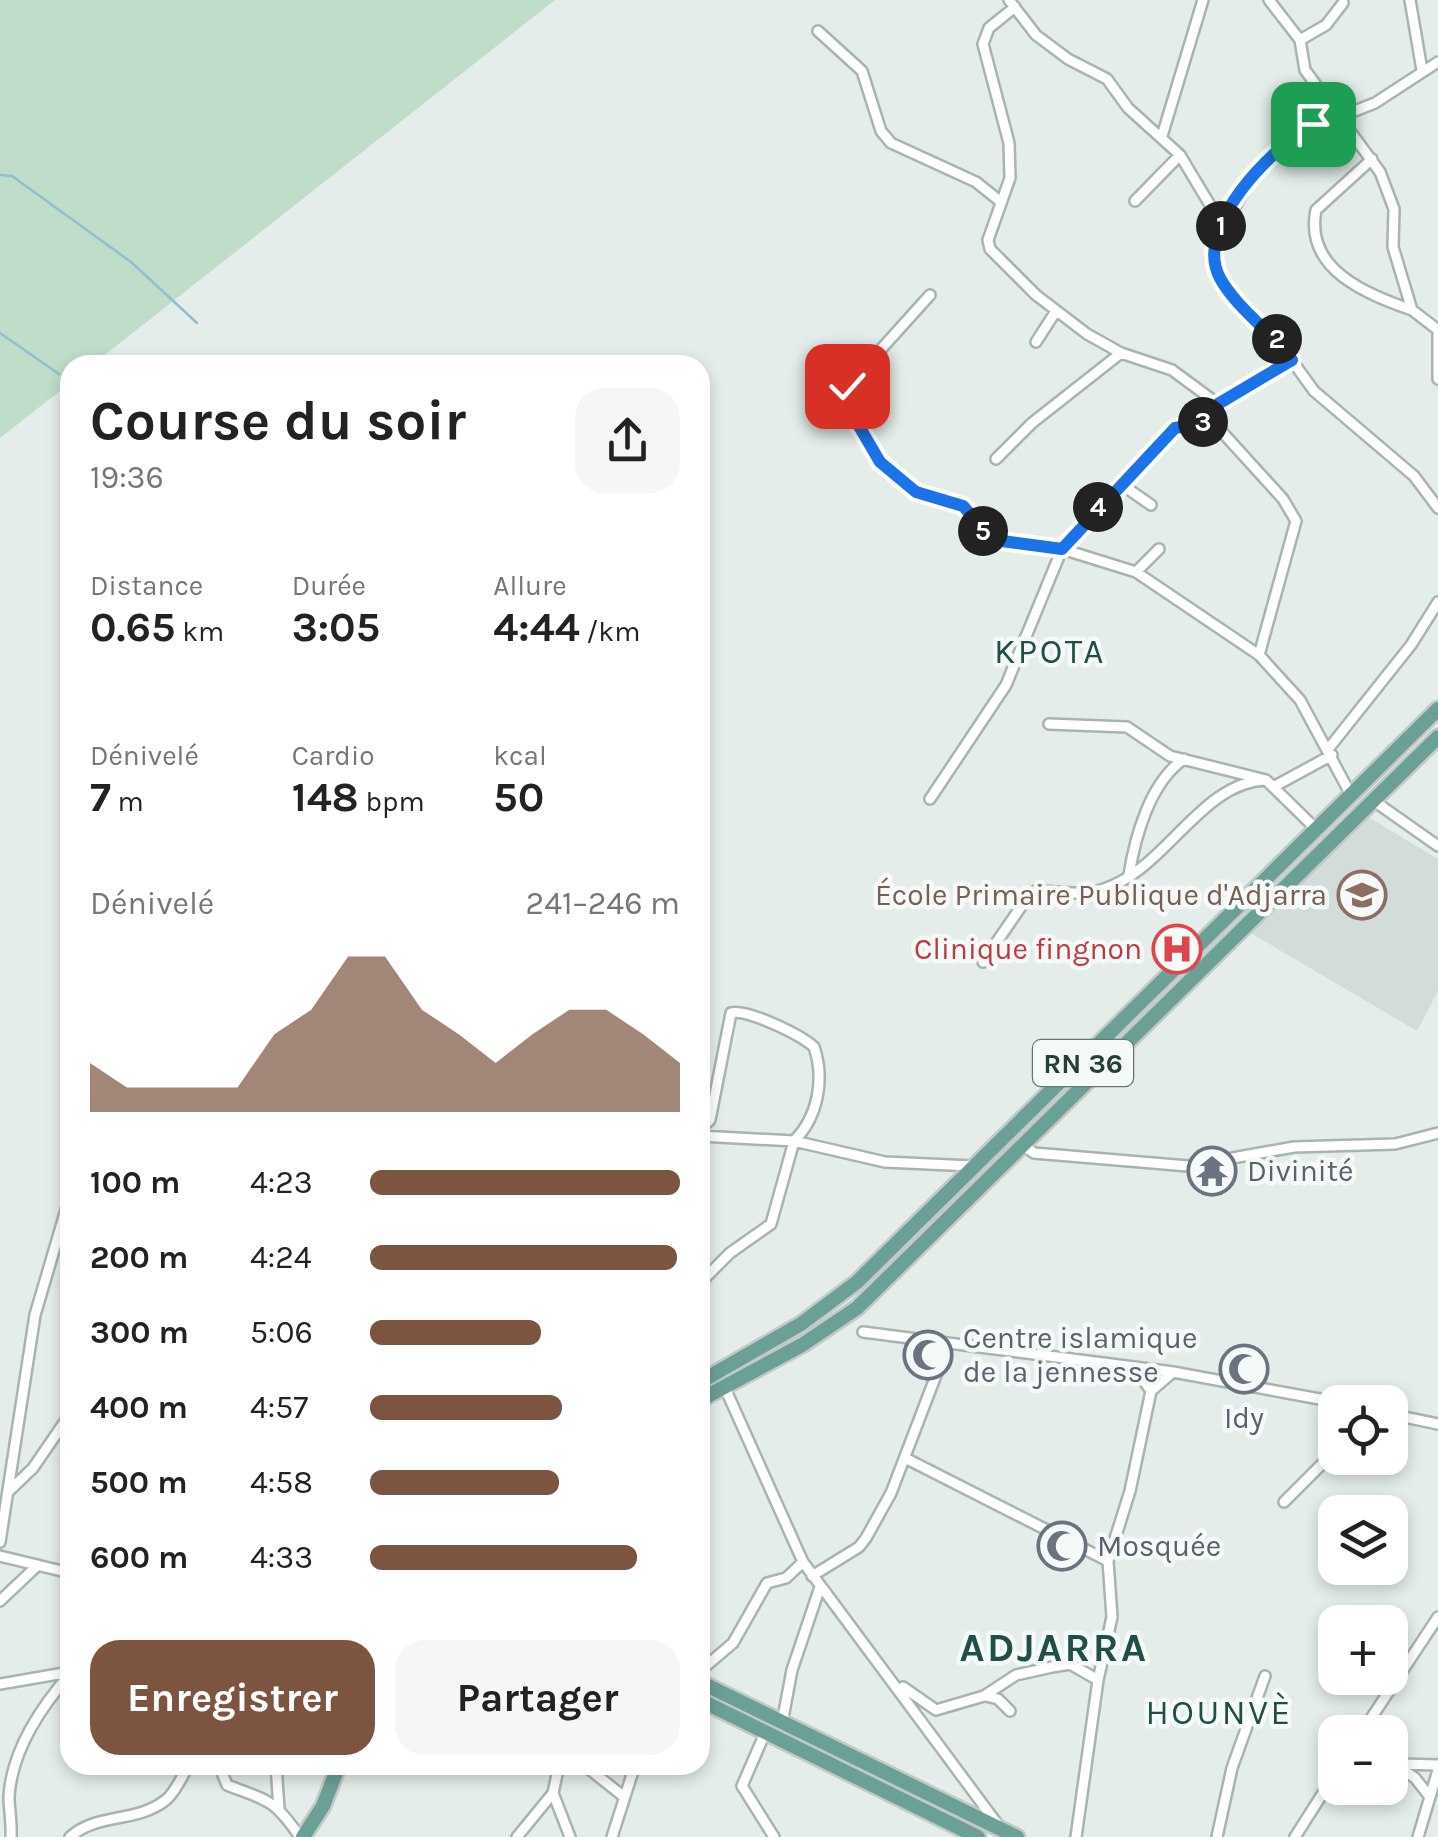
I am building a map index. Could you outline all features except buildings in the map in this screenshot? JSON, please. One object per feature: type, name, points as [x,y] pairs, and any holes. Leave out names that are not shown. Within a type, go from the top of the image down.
[{"type":"main road","name":"RN 36","points":[[710,1376],[801,1324],[846,1291],[1438,710]]},
{"type":"main road","name":"RN 36","points":[[710,1395],[814,1338],[857,1308],[1438,737]]},
{"type":"main road","points":[[710,1687],[1017,1837]]},
{"type":"main road","points":[[710,1705],[978,1837]]},
{"type":"main road","points":[[302,1837],[323,1806],[335,1775]]},
{"type":"street","points":[[1162,136],[1202,0]]},
{"type":"street","points":[[1269,0],[1300,40],[1305,70],[1338,119],[1372,158],[1394,208],[1394,246],[1412,310]]},
{"type":"street","points":[[1410,0],[1422,70]]},
{"type":"street","points":[[1218,404],[1172,370],[1121,353],[1056,311],[989,247],[1010,178],[1008,131],[983,44],[989,28],[1012,3],[1036,35],[1068,59],[1107,79],[1128,108],[1180,156],[1210,205],[1217,232],[1213,262],[1222,281],[1292,360],[1314,391],[1414,476],[1438,508]]},
{"type":"street","points":[[1300,40],[1326,24],[1343,3]]},
{"type":"street","points":[[818,31],[862,71],[881,131],[890,143],[962,175],[1001,202]]},
{"type":"street","points":[[1217,232],[1268,158],[1313,124],[1338,119],[1375,103],[1438,62]]},
{"type":"street","points":[[1135,201],[1180,156]]},
{"type":"street","points":[[1372,158],[1316,210],[1318,238],[1333,270],[1345,280],[1412,310],[1438,331],[1438,379]]},
{"type":"street","points":[[930,295],[847,386],[846,404],[869,450],[916,492],[963,506],[994,540],[1062,549],[1136,572],[1259,655],[1282,676],[1331,752],[1351,795]]},
{"type":"street","points":[[1036,342],[1056,311]]},
{"type":"street","points":[[996,459],[1015,438],[1121,353]]},
{"type":"street","points":[[1212,422],[1218,404],[1292,360]]},
{"type":"street","points":[[930,799],[1006,685],[1062,549],[1175,428],[1212,422]]},
{"type":"street","points":[[1212,422],[1283,499],[1296,521],[1259,655]]},
{"type":"street","points":[[1122,484],[1151,505]]},
{"type":"street","points":[[1136,572],[1159,550]]},
{"type":"street","points":[[982,962],[1035,891],[1086,893],[1129,875],[1230,788],[1270,783],[1331,752],[1438,602]]},
{"type":"street","points":[[1050,724],[1126,727],[1161,751],[1270,783],[1318,830]]},
{"type":"street","points":[[1129,875],[1137,835],[1168,772],[1184,759]]},
{"type":"street","points":[[1374,801],[1438,846]]},
{"type":"street","points":[[710,1120],[730,1017],[738,1010],[800,1035],[814,1047],[818,1097],[803,1132],[794,1141],[771,1224],[710,1275]]},
{"type":"street","points":[[1024,1145],[1034,1154],[1188,1166],[1294,1147],[1395,1144],[1438,1132]]},
{"type":"street","points":[[710,1137],[794,1141],[857,1158],[972,1166]]},
{"type":"street","points":[[0,1542],[35,1315],[60,1220]]},
{"type":"street","points":[[862,1332],[1134,1366],[1318,1399]]},
{"type":"street","points":[[812,1576],[863,1543],[905,1458],[948,1344]]},
{"type":"street","points":[[1134,1366],[1151,1391]]},
{"type":"street","points":[[1076,1837],[1098,1680],[1112,1617],[1108,1561],[1130,1491],[1151,1391],[1173,1372]]},
{"type":"street","points":[[725,1388],[812,1576],[896,1683],[1000,1828]]},
{"type":"street","points":[[1408,1418],[1438,1424]]},
{"type":"street","points":[[8,1492],[33,1468],[60,1429]]},
{"type":"street","points":[[905,1458],[1108,1561]]},
{"type":"street","points":[[1284,1502],[1318,1468]]},
{"type":"street","points":[[0,1556],[60,1570]]},
{"type":"street","points":[[710,1663],[733,1644],[767,1582],[786,1578],[804,1562]]},
{"type":"street","points":[[0,1601],[38,1565]]},
{"type":"street","points":[[782,1723],[792,1670],[820,1587]]},
{"type":"street","points":[[1373,1715],[1438,1617]]},
{"type":"street","points":[[896,1683],[936,1710],[984,1696],[1016,1675],[1052,1666],[1070,1664],[1098,1680]]},
{"type":"street","points":[[0,1684],[60,1675]]},
{"type":"street","points":[[1217,1837],[1232,1768],[1264,1676]]},
{"type":"street","points":[[11,1837],[10,1793],[19,1758],[48,1700],[60,1685]]},
{"type":"street","points":[[984,1696],[998,1699],[1010,1711]]},
{"type":"street","points":[[764,1733],[742,1786],[774,1837]]},
{"type":"street","points":[[1408,1764],[1438,1768],[1418,1837]]},
{"type":"street","points":[[70,1837],[95,1820],[130,1817],[161,1803],[182,1775]]},
{"type":"street","points":[[223,1775],[227,1786],[259,1794],[279,1809],[302,1837]]},
{"type":"street","points":[[277,1775],[279,1809]]},
{"type":"street","points":[[557,1775],[554,1793],[570,1837]]},
{"type":"street","points":[[597,1775],[623,1796]]},
{"type":"street","points":[[612,1837],[630,1775]]},
{"type":"street","points":[[1408,1775],[1430,1797]]},
{"type":"street","points":[[516,1837],[554,1793]]},
{"type":"street","points":[[1295,1837],[1318,1801]]},
{"type":"shaded area","name":"École Primaire Publique d'Adjarra","points":[[1365,815],[1438,859],[1438,991],[1417,1031],[1249,932]]},
{"type":"green space","points":[[0,0],[555,0],[105,355],[60,355],[60,391],[0,438]]},
{"type":"waterway","points":[[0,175],[12,176],[131,262],[197,323]]},
{"type":"waterway","points":[[0,333],[59,374]]},
{"type":"place","name":"École Primaire Publique d'Adjarra","points":[[1362,895]]},
{"type":"place","name":"Clinique fingnon","points":[[1177,949]]},
{"type":"place","name":"Divinité","points":[[1212,1171]]},
{"type":"place","name":"Centre islamique de la jennesse","points":[[928,1355]]},
{"type":"place","name":"Idy","points":[[1244,1369]]},
{"type":"place","name":"Mosquée","points":[[1062,1546]]},
{"type":"district","name":"KPOTA","points":[[1050,651]]},
{"type":"district","name":"ADJARRA","points":[[1054,1647]]},
{"type":"district","name":"HOUNVÈ","points":[[1219,1712]]},
{"type":"route","points":[[847,386],[846,404],[869,450],[916,492],[963,506],[994,540],[1062,549],[1082,522],[1175,428],[1184,423],[1212,422],[1218,404],[1292,360],[1222,281],[1213,262],[1213,244],[1256,171],[1276,150],[1313,124]]}]
